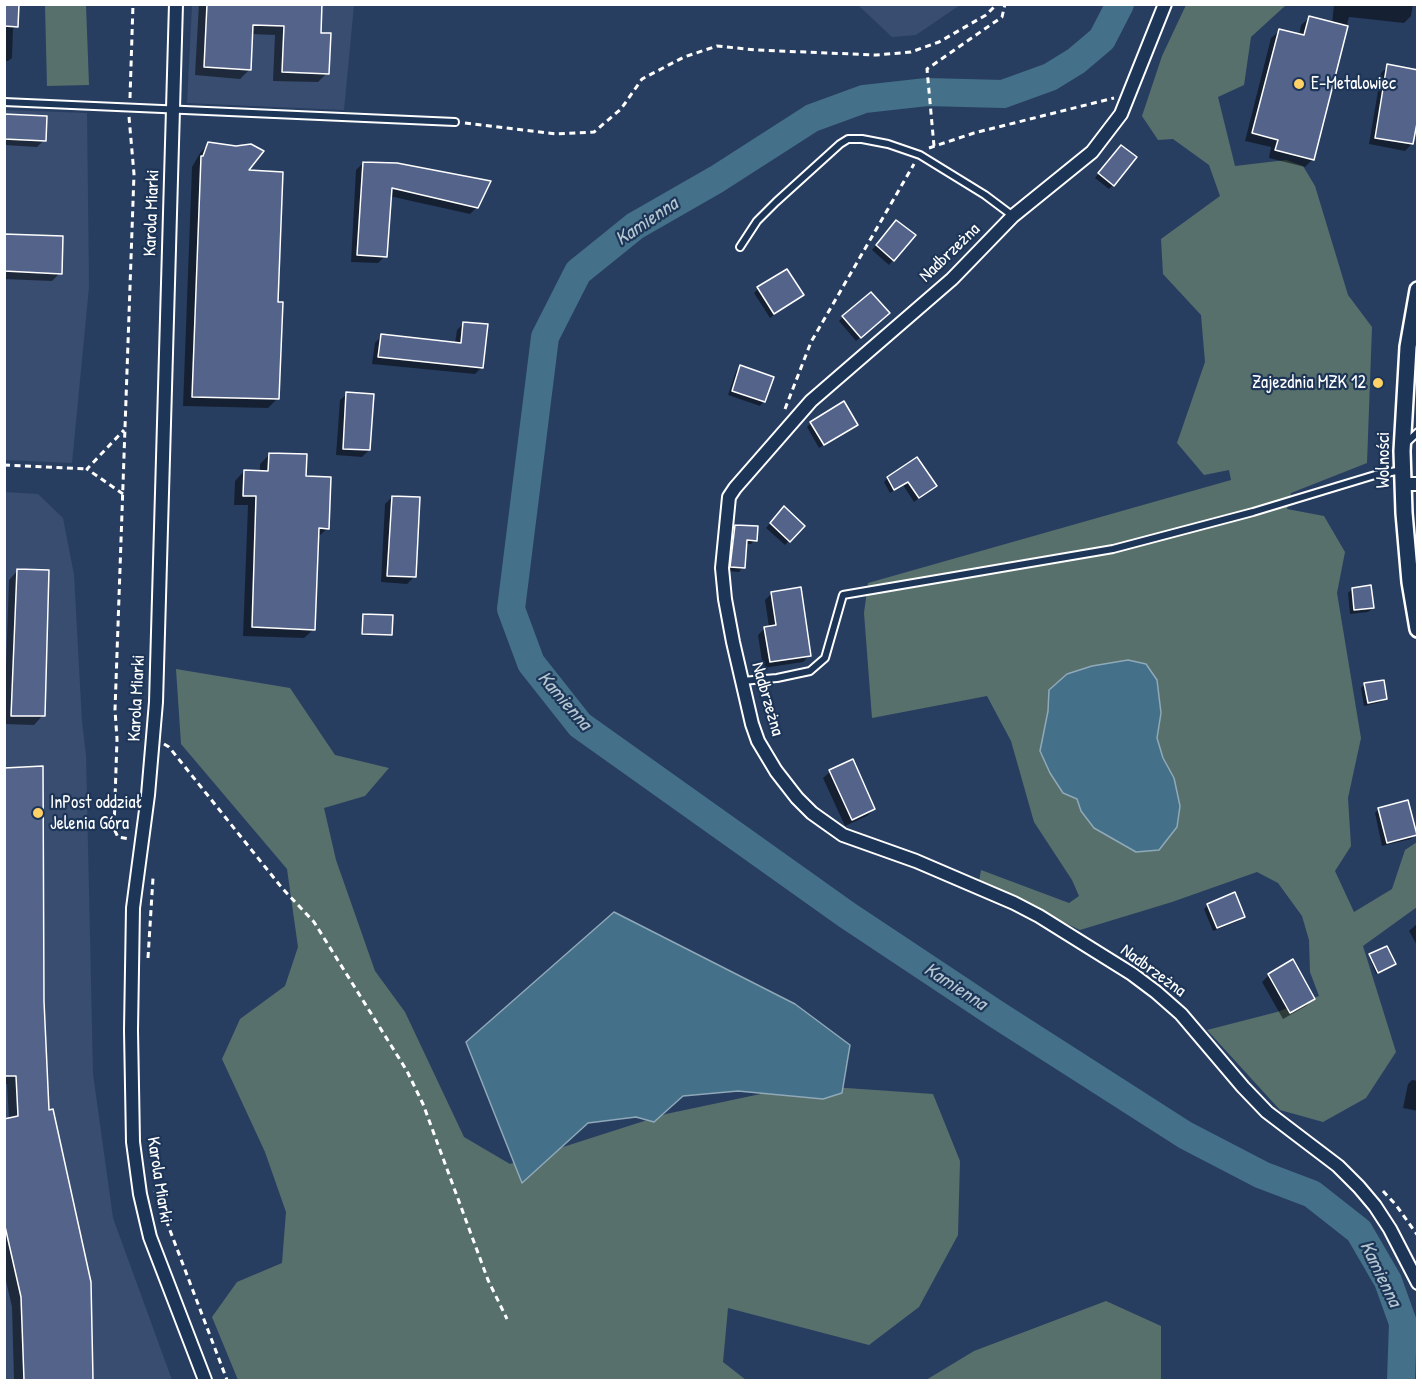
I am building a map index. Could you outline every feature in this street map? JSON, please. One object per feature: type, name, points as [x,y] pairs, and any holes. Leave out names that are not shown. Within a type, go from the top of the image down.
[{"type":"street","name":"Karola Miarki","points":[[176,4],[154,740],[133,908],[131,1030],[133,1142],[140,1194],[150,1237],[205,1380]]},
{"type":"street","name":"Nadbrzeżna","points":[[1164,4],[1121,114],[1086,157],[1013,216],[952,279],[810,402],[735,488],[729,497],[722,568],[728,620],[752,724],[766,757],[796,798],[812,813],[843,835],[915,861],[1014,903],[1132,974],[1156,992],[1181,1014],[1267,1112],[1338,1166],[1359,1187],[1390,1229],[1418,1283]]},
{"type":"street","name":"Wolności","points":[[1418,290],[1402,447],[1408,479],[1410,582],[1418,629]]},
{"type":"lane","points":[[4,102],[454,122]]},
{"type":"lane","points":[[740,247],[757,221],[776,202],[848,139],[888,144],[920,155],[985,195],[1013,216]]},
{"type":"lane","points":[[1402,447],[1418,432]]},
{"type":"lane","points":[[742,681],[777,678],[810,671],[825,658],[843,596],[1113,549],[1253,512],[1375,475],[1408,479]]},
{"type":"path","points":[[130,98],[133,4]]},
{"type":"path","points":[[454,122],[556,134],[594,132],[621,109],[642,79],[684,57],[717,46],[876,55],[911,52],[939,42],[986,15],[997,4]]},
{"type":"path","points":[[934,146],[927,69],[1002,17],[1005,4]]},
{"type":"path","points":[[784,415],[793,384],[811,342],[920,155],[934,146],[1005,125],[1124,96]]},
{"type":"path","points":[[129,114],[134,174],[115,710],[117,739],[114,829],[118,837],[129,839]]},
{"type":"path","points":[[87,469],[125,429]]},
{"type":"path","points":[[4,465],[87,469],[123,494]]},
{"type":"path","points":[[154,740],[170,747],[282,888],[314,922],[407,1071],[423,1104],[488,1280],[507,1318]]},
{"type":"path","points":[[147,966],[153,873]]},
{"type":"path","points":[[152,1182],[227,1380]]},
{"type":"shaded area","points":[[192,5],[354,5],[344,110],[187,103]]},
{"type":"shaded area","points":[[858,5],[960,5],[916,35],[892,37]]},
{"type":"shaded area","points":[[5,110],[87,113],[89,287],[72,463],[5,460]]},
{"type":"shaded area","points":[[4,492],[38,494],[63,518],[74,575],[86,755],[93,1074],[113,1218],[172,1380],[5,1380]]},
{"type":"shaded area","points":[[1128,660],[1146,664],[1157,680],[1161,713],[1157,738],[1163,758],[1174,778],[1180,806],[1177,827],[1159,850],[1136,852],[1094,828],[1081,811],[1077,799],[1063,793],[1040,751],[1048,711],[1049,690],[1067,674],[1092,666]]},
{"type":"shaded area","points":[[614,912],[795,1004],[850,1045],[842,1093],[823,1099],[738,1091],[683,1096],[654,1122],[636,1117],[588,1123],[522,1183],[466,1042]]},
{"type":"green space","points":[[45,5],[86,5],[89,85],[47,86]]},
{"type":"green space","points":[[1186,5],[1286,5],[1251,37],[1244,85],[1218,97],[1235,166],[1286,160],[1303,166],[1315,186],[1348,295],[1372,327],[1367,463],[1291,493],[1287,509],[1324,516],[1345,552],[1337,593],[1361,738],[1348,798],[1351,846],[1335,871],[1354,912],[1392,889],[1405,850],[1417,842],[1417,907],[1363,946],[1396,1052],[1366,1098],[1323,1122],[1280,1110],[1207,1030],[1277,1012],[1319,996],[1310,972],[1309,940],[1302,916],[1278,883],[1257,872],[1172,902],[1080,930],[979,882],[981,870],[1069,903],[1079,896],[1072,880],[1034,822],[1011,741],[987,696],[872,718],[864,613],[868,583],[1231,480],[1229,470],[1204,475],[1177,443],[1205,362],[1201,315],[1163,274],[1161,239],[1220,196],[1209,165],[1173,139],[1158,140],[1142,116],[1162,56]]},
{"type":"green space","points":[[176,669],[290,688],[335,755],[389,768],[365,796],[324,808],[336,860],[375,971],[405,1012],[464,1137],[510,1164],[666,1114],[803,1085],[933,1094],[960,1161],[958,1235],[919,1307],[869,1345],[728,1308],[723,1362],[746,1380],[238,1380],[212,1317],[237,1282],[282,1263],[286,1212],[265,1152],[222,1059],[240,1019],[285,986],[298,947],[287,869],[181,744]]},
{"type":"green space","points":[[1106,1301],[1161,1326],[1161,1380],[926,1380],[974,1351]]},
{"type":"building","points":[[4,4],[19,4],[18,27],[4,26]]},
{"type":"building","points":[[207,4],[322,4],[321,33],[331,33],[329,74],[282,72],[284,26],[253,25],[251,70],[204,67]]},
{"type":"building","name":"E-Metalowiec","points":[[1309,16],[1348,26],[1314,160],[1275,150],[1278,140],[1252,133],[1279,29],[1304,35]]},
{"type":"building","points":[[1387,64],[1418,70],[1418,118],[1413,144],[1375,138]]},
{"type":"building","points":[[4,114],[47,116],[46,141],[4,139]]},
{"type":"building","points":[[208,142],[236,146],[251,144],[264,151],[249,170],[283,172],[278,302],[283,302],[279,399],[192,397],[201,156]]},
{"type":"building","points":[[1121,145],[1137,157],[1114,186],[1098,173]]},
{"type":"building","points":[[363,162],[397,163],[491,181],[478,208],[392,188],[387,257],[357,255]]},
{"type":"building","points":[[896,220],[916,235],[894,261],[876,245]]},
{"type":"building","points":[[4,234],[63,236],[62,274],[4,271]]},
{"type":"building","points":[[787,269],[804,295],[774,314],[757,287]]},
{"type":"building","points":[[871,292],[890,313],[861,338],[842,316]]},
{"type":"building","points":[[463,322],[488,324],[483,368],[378,357],[381,334],[461,343]]},
{"type":"building","points":[[740,365],[774,377],[765,402],[732,391]]},
{"type":"building","points":[[346,392],[374,394],[370,450],[343,449]]},
{"type":"building","points":[[844,401],[858,425],[824,445],[810,422]]},
{"type":"building","points":[[269,453],[307,454],[306,476],[331,477],[329,529],[319,528],[315,630],[252,627],[256,496],[243,496],[244,470],[268,471]]},
{"type":"building","points":[[917,457],[937,486],[919,498],[908,482],[894,490],[887,477]]},
{"type":"building","points":[[392,496],[420,497],[416,577],[387,576]]},
{"type":"building","points":[[784,506],[805,526],[790,542],[770,523]]},
{"type":"building","points":[[735,525],[758,526],[757,541],[747,540],[745,568],[730,567]]},
{"type":"building","points":[[17,569],[49,570],[45,716],[11,716]]},
{"type":"building","points":[[1371,585],[1374,608],[1354,610],[1352,588]]},
{"type":"building","points":[[801,587],[811,656],[770,662],[764,627],[776,625],[771,592]]},
{"type":"building","points":[[363,614],[393,615],[392,635],[362,634]]},
{"type":"building","points":[[1384,680],[1387,699],[1368,703],[1364,683]]},
{"type":"building","points":[[853,759],[875,809],[852,820],[829,770]]},
{"type":"building","points":[[43,766],[44,1001],[49,1110],[53,1109],[91,1282],[93,1380],[24,1380],[21,1297],[4,1222],[4,1119],[18,1116],[16,1076],[4,1076],[4,768]]},
{"type":"building","points":[[1408,800],[1417,835],[1387,843],[1378,808]]},
{"type":"building","points":[[1235,892],[1245,917],[1217,928],[1207,904]]},
{"type":"building","points":[[1387,946],[1396,964],[1378,973],[1369,954]]},
{"type":"building","points":[[1293,959],[1315,999],[1290,1013],[1268,974]]},
{"type":"waterway","name":"Kamienna","points":[[1120,4],[1102,39],[1076,61],[1050,77],[1003,94],[927,92],[864,99],[812,118],[717,179],[635,226],[578,272],[545,337],[511,609],[531,663],[580,725],[847,915],[996,1014],[1185,1135],[1262,1175],[1312,1194],[1359,1231],[1388,1281],[1403,1323],[1401,1380]]},
{"type":"place","name":"E-Metalowiec","points":[[1299,84]]},
{"type":"place","name":"Zajezdnia MZK 12","points":[[1378,383]]},
{"type":"place","name":"InPost oddział Jelenia Góra","points":[[38,813]]}]
